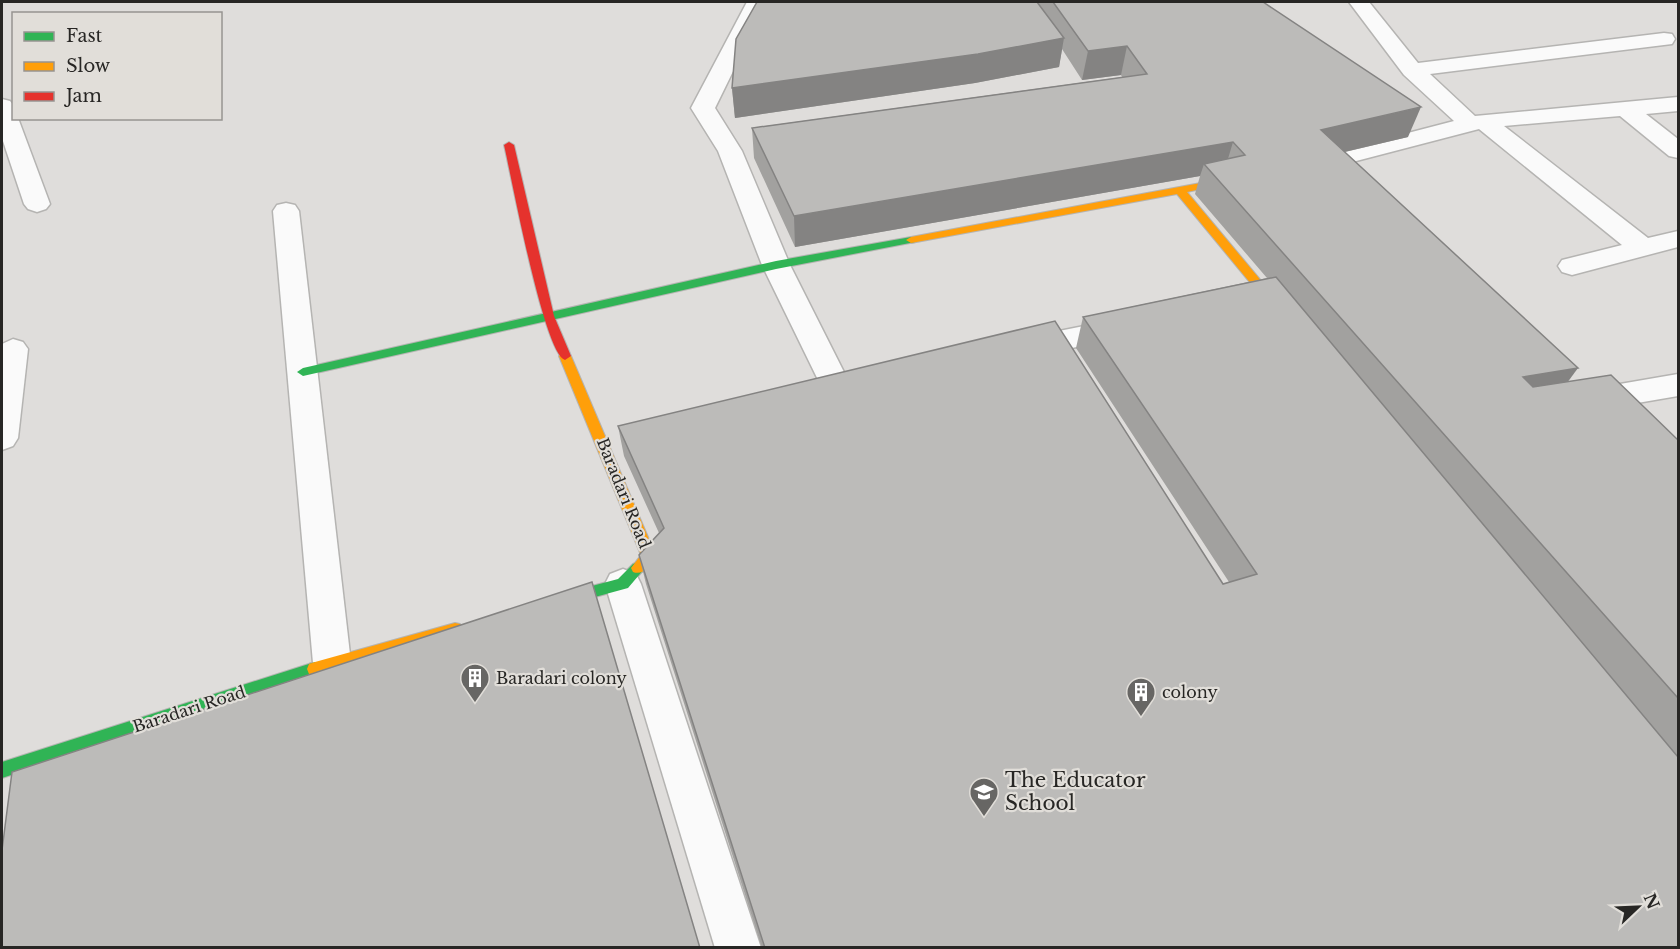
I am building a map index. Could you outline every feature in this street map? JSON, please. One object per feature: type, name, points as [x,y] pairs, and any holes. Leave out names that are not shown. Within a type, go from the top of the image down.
[{"type":"street","points":[[757,2],[703,108],[730,151],[776,265],[837,389]]},
{"type":"street","points":[[1359,2],[1412,70],[1476,123],[1643,248]]},
{"type":"street","points":[[1412,70],[1664,39]]},
{"type":"street","points":[[1352,196],[1321,163],[1476,123],[1678,104]]},
{"type":"street","points":[[2,106],[37,204]]},
{"type":"street","points":[[1626,109],[1678,151]]},
{"type":"street","name":"Baradari Road","points":[[509,145],[548,316],[619,449],[649,556],[623,584]]},
{"type":"street","points":[[730,151],[753,147]]},
{"type":"street","points":[[303,372],[776,265],[1206,184]]},
{"type":"street","points":[[1179,189],[1293,326]]},
{"type":"street","points":[[286,211],[332,663]]},
{"type":"street","points":[[1572,266],[1678,239]]},
{"type":"street","points":[[1234,306],[1270,298]]},
{"type":"street","points":[[1000,354],[1152,322]]},
{"type":"street","points":[[1058,341],[1077,371]]},
{"type":"street","points":[[2,438],[13,349]]},
{"type":"street","points":[[1614,424],[1569,400],[1678,385]]},
{"type":"street","points":[[533,608],[623,584],[738,948]]},
{"type":"street","name":"Baradari Road","points":[[10,767],[332,663],[466,626]]},
{"type":"street","points":[[10,767],[12,810]]},
{"type":"building","points":[[757,2],[1037,2],[1064,38],[978,54],[732,88],[736,39]]},
{"type":"building","points":[[1053,2],[1263,2],[1421,107],[1321,130],[1578,368],[1523,377],[1533,387],[1611,375],[1678,440],[1678,698],[1204,164],[1245,155],[1233,142],[794,216],[752,128],[1147,74],[1127,46],[1088,51]]},
{"type":"building","name":"colony","points":[[1276,277],[1678,757],[1678,948],[765,948],[639,555],[664,528],[618,426],[1055,321],[1223,584],[1257,574],[1083,317]]},
{"type":"building","name":"Baradari colony","points":[[592,582],[700,948],[2,948],[2,850],[12,772]]},
{"type":"traffic: fast","points":[[303,372],[776,265],[911,240]]},
{"type":"traffic: fast","points":[[551,603],[623,584],[638,568]]},
{"type":"traffic: fast","points":[[2,770],[315,669]]},
{"type":"traffic: slow","points":[[911,240],[1206,185]]},
{"type":"traffic: slow","points":[[1179,189],[1284,316]]},
{"type":"traffic: slow","points":[[565,356],[649,556],[638,568]]},
{"type":"traffic: slow","points":[[315,669],[455,629]]},
{"type":"traffic: jam","points":[[509,145],[548,316],[565,356]]},
{"type":"place","name":"Baradari colony","points":[[475,704]]},
{"type":"place","name":"colony","points":[[1141,718]]},
{"type":"place","name":"The Educator School","points":[[984,818]]}]
